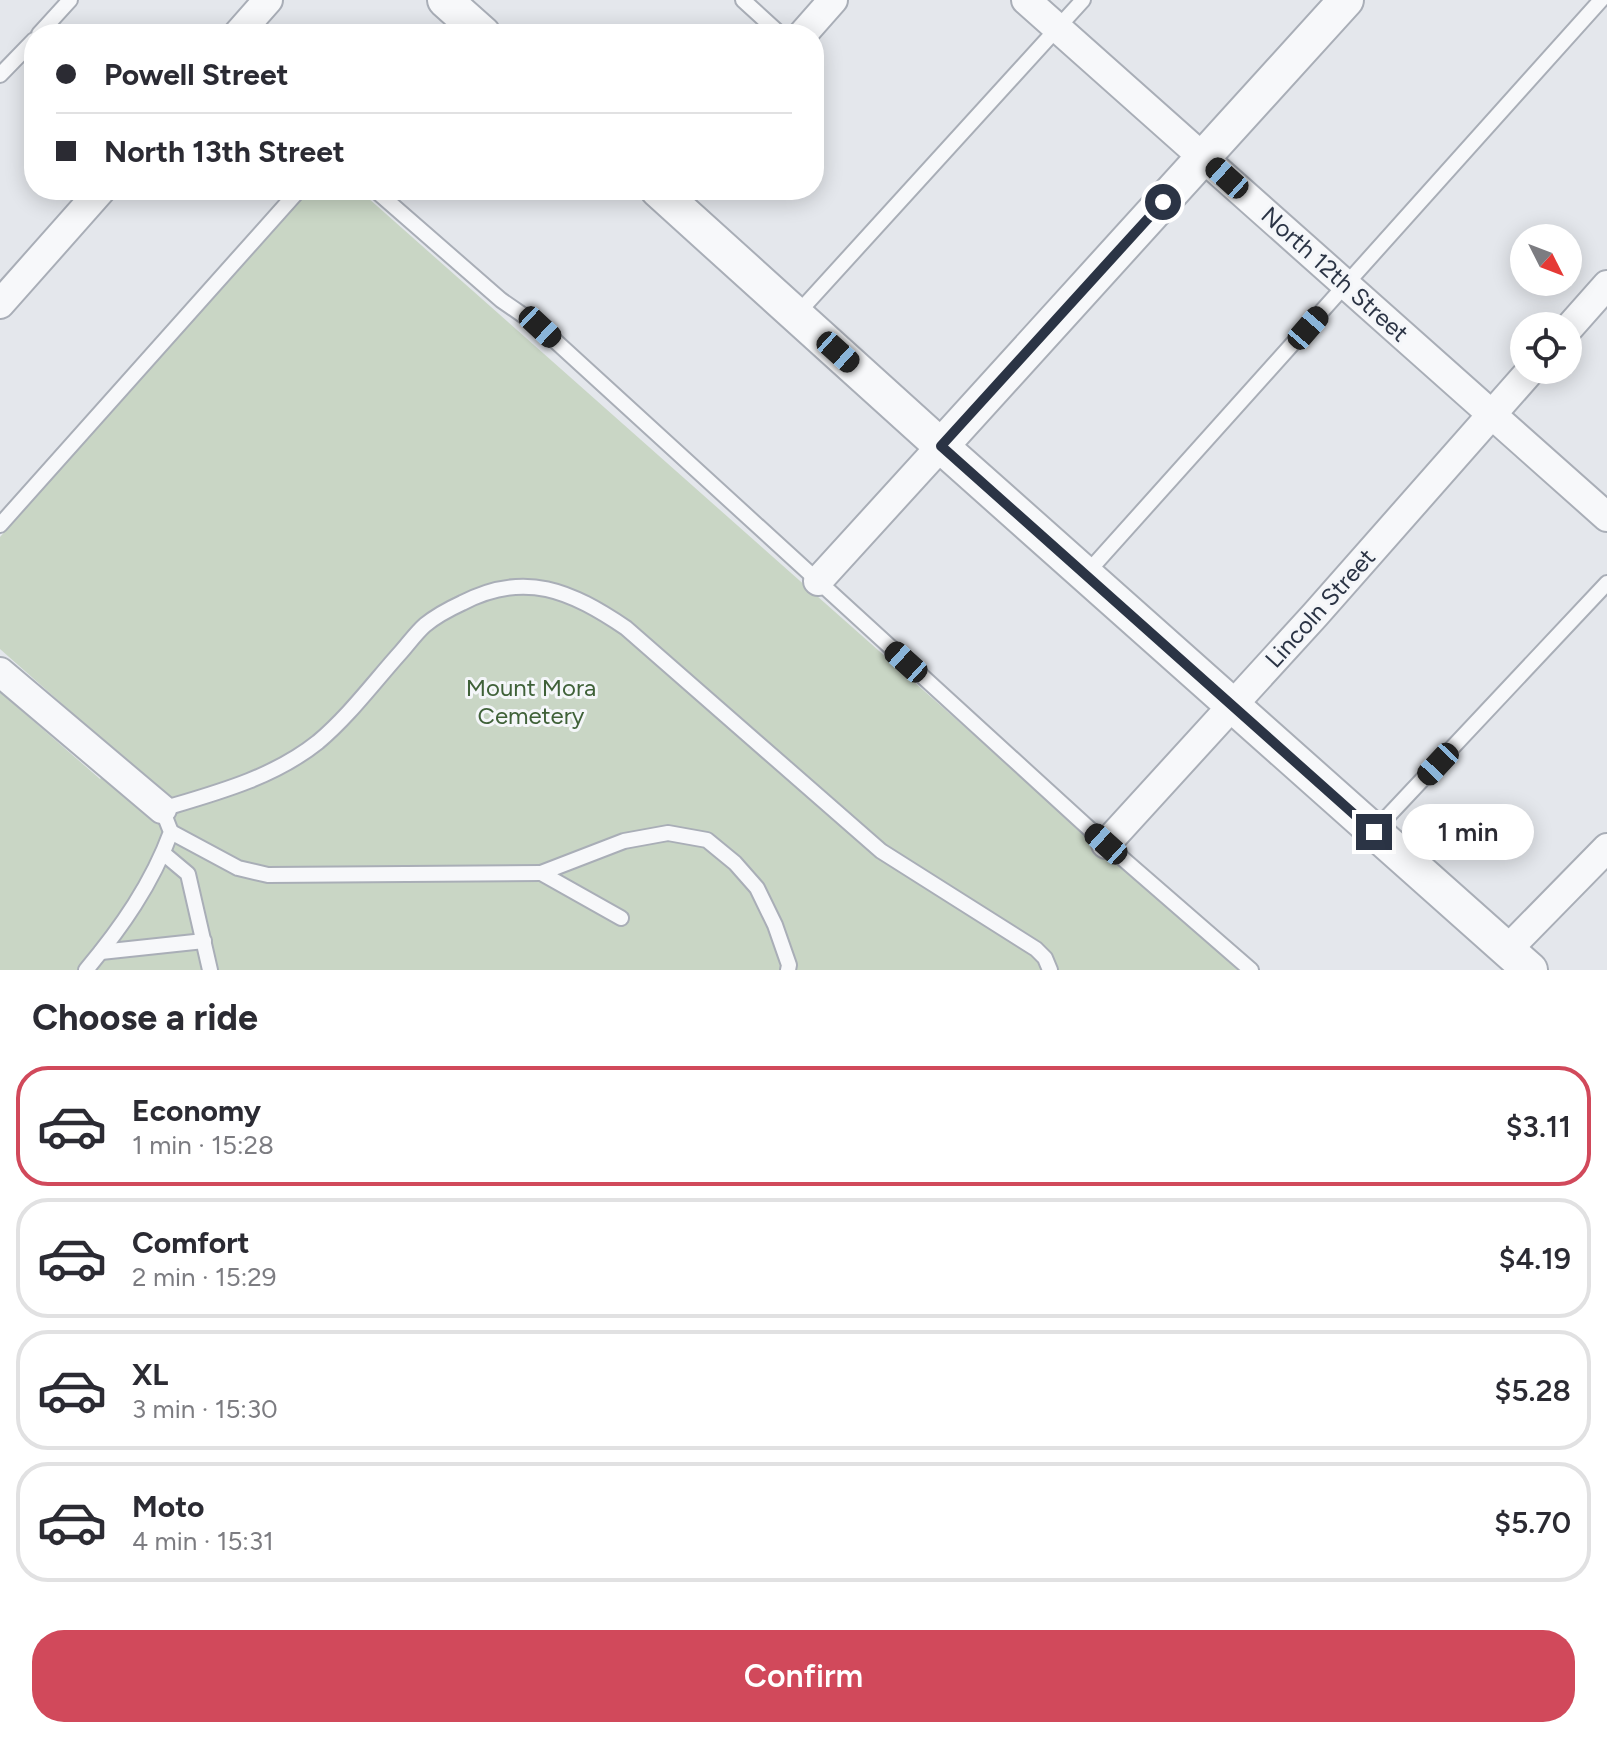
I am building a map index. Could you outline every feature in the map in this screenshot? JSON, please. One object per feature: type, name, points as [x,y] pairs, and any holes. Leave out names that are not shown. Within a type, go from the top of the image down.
[{"type":"street","points":[[247,24],[268,0]]},
{"type":"street","points":[[445,0],[472,24]]},
{"type":"street","points":[[812,24],[833,0]]},
{"type":"street","name":"North 12th Street","points":[[1026,0],[1607,517]]},
{"type":"street","points":[[818,581],[1346,0]]},
{"type":"street","points":[[0,304],[92,200]]},
{"type":"street","points":[[670,200],[1374,832],[1508,963],[1607,848]]},
{"type":"street","points":[[1582,313],[1607,285]]},
{"type":"street","name":"Lincoln Street","points":[[1106,844],[1519,384]]},
{"type":"street","points":[[0,672],[166,821]]},
{"type":"lane","points":[[48,24],[70,0]]},
{"type":"lane","points":[[743,0],[769,24]]},
{"type":"lane","points":[[797,314],[1083,0]]},
{"type":"lane","points":[[1086,575],[1601,0]]},
{"type":"lane","points":[[0,75],[24,50]]},
{"type":"lane","points":[[0,525],[290,200]]},
{"type":"lane","points":[[386,200],[501,300],[540,327],[1106,844],[1251,970]]},
{"type":"lane","points":[[1374,832],[1607,583]]},
{"type":"lane","points":[[166,821],[282,765],[318,741],[425,625],[445,612],[474,597],[511,586],[546,588],[604,614],[626,628],[881,851],[1036,949],[1045,958],[1050,970]]},
{"type":"lane","points":[[86,970],[138,902],[163,853],[166,821]]},
{"type":"lane","points":[[166,821],[238,868],[268,875],[541,873],[624,841],[668,833],[707,840],[735,863],[757,888],[791,968]]},
{"type":"lane","points":[[163,853],[188,874],[210,970]]},
{"type":"lane","points":[[541,873],[621,918]]},
{"type":"lane","points":[[101,952],[204,941]]},
{"type":"green space","name":"Mount Mora Cemetery","points":[[299,200],[370,200],[1239,970],[0,970],[0,692],[100,779],[121,756],[0,649],[0,537]]},
{"type":"route","points":[[1163,202],[941,446],[1374,832]]}]
